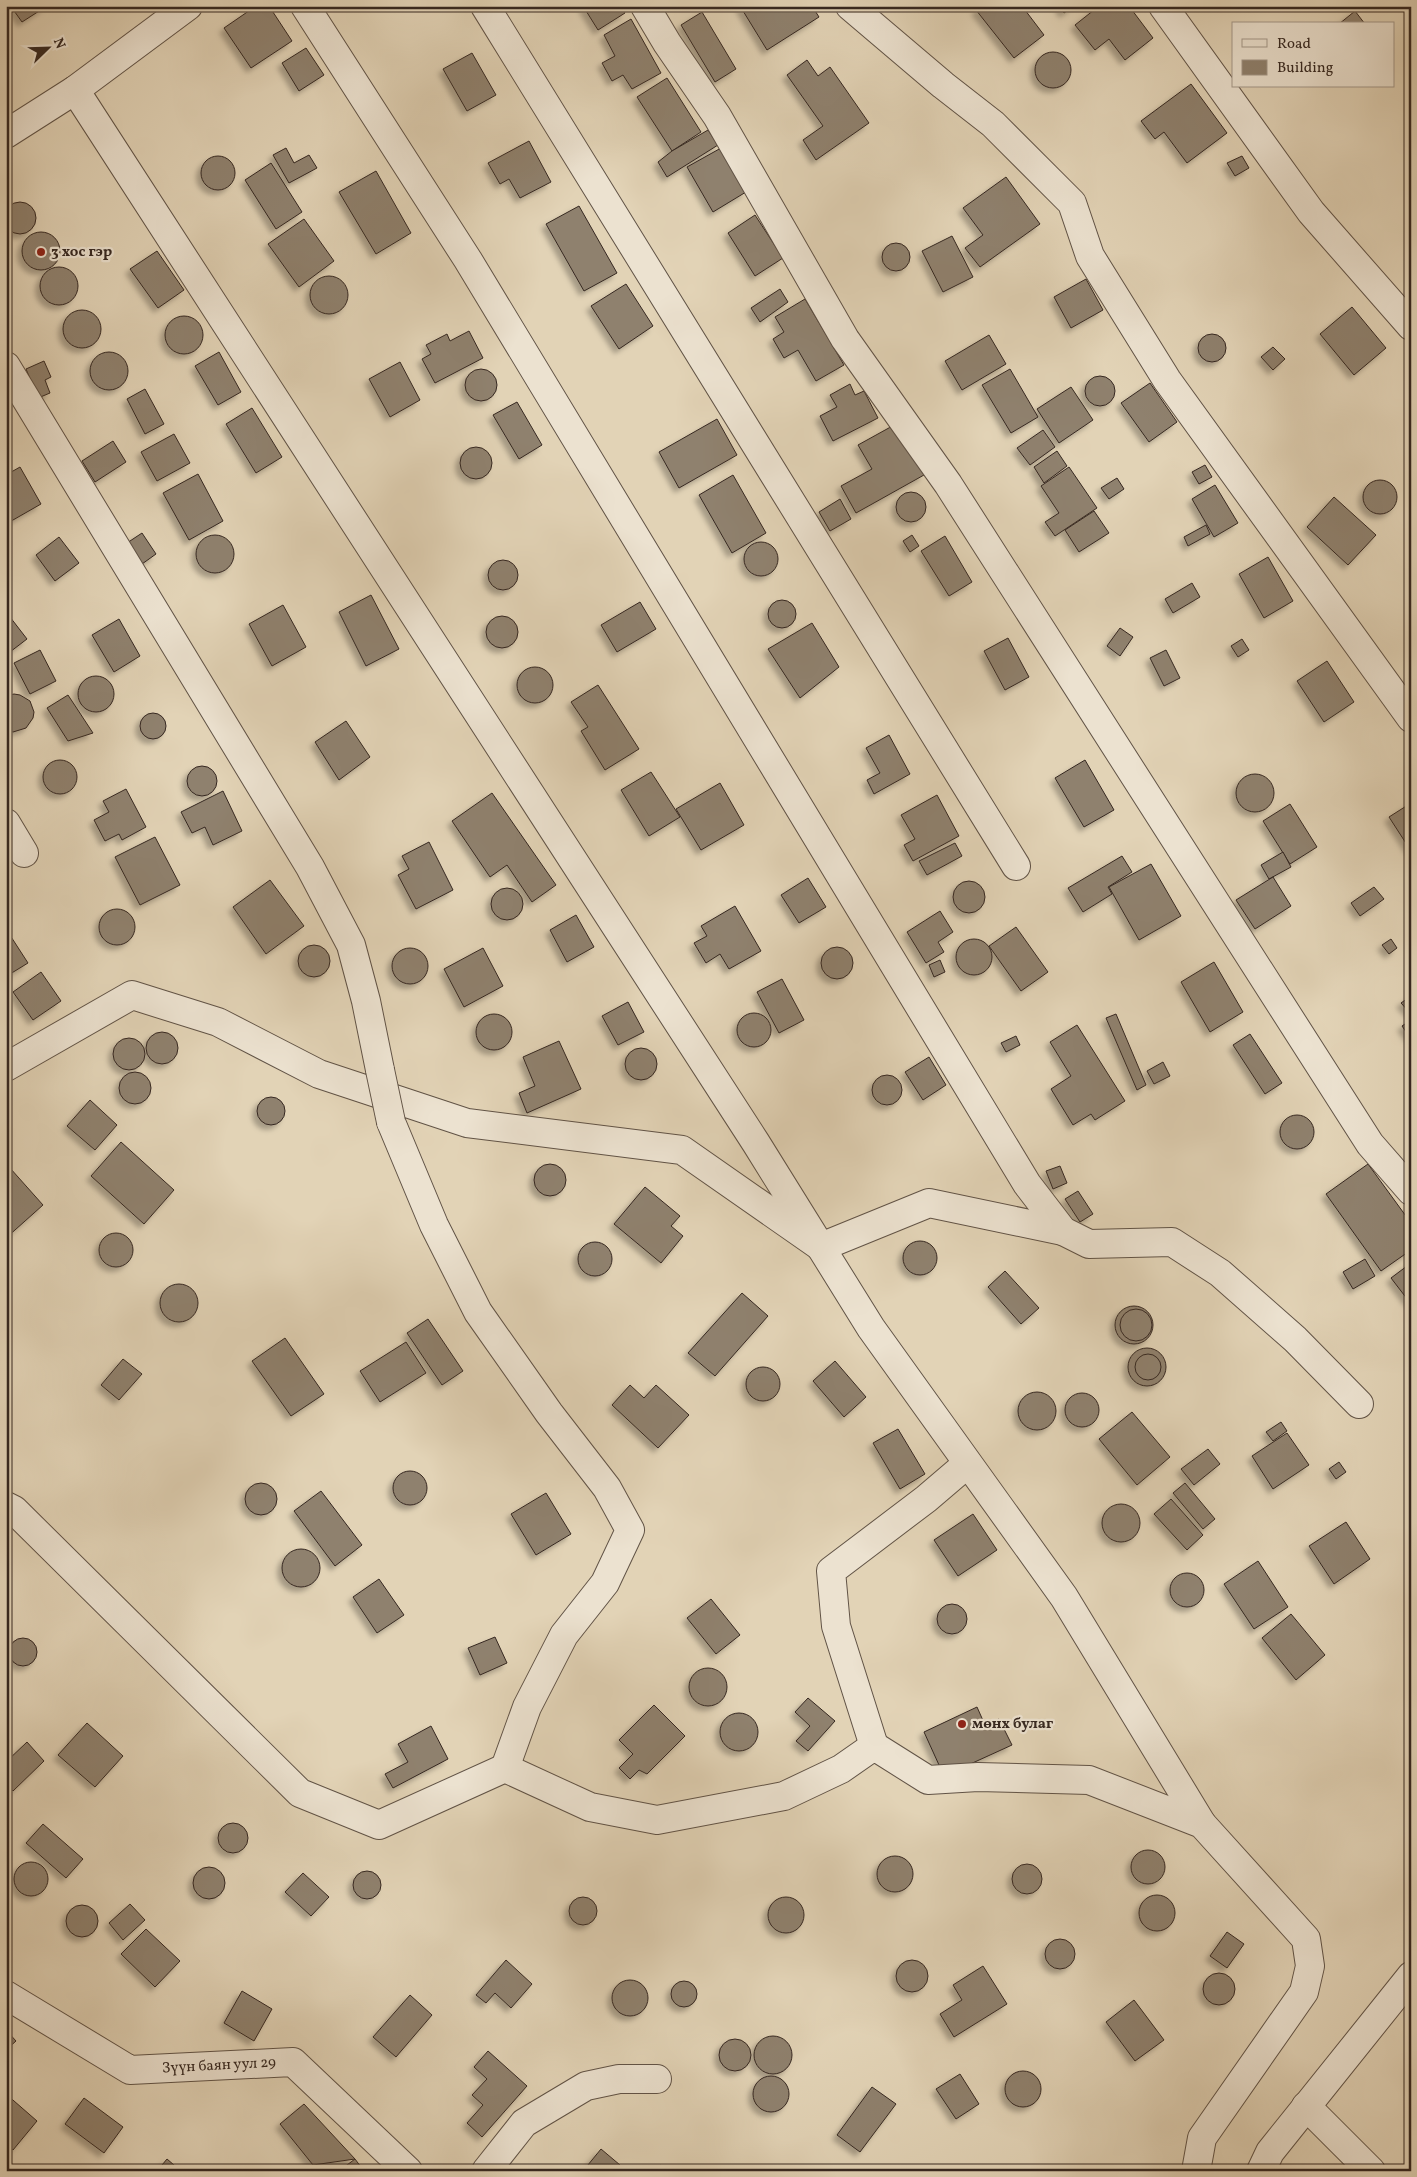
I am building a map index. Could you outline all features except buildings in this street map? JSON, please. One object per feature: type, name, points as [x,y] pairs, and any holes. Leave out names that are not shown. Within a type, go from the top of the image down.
[{"type":"street","points":[[6,134],[75,90],[188,6]]},
{"type":"street","points":[[305,6],[468,260],[1027,1184],[1063,1231]]},
{"type":"street","points":[[485,6],[1016,866]]},
{"type":"street","points":[[645,6],[667,43],[717,116],[845,339],[948,484],[1370,1144],[1411,1191]]},
{"type":"street","points":[[850,6],[943,85],[993,124],[1072,204],[1090,256],[1167,380],[1411,718]]},
{"type":"street","points":[[1163,6],[1311,212],[1411,326]]},
{"type":"street","points":[[75,90],[756,1143],[871,1328],[1064,1597],[1202,1824],[1306,1939],[1310,1966],[1304,1992],[1202,2138],[1196,2171]]},
{"type":"street","points":[[6,366],[310,867],[351,945],[366,1001],[390,1122],[434,1225],[478,1312],[549,1413],[607,1488],[630,1530],[605,1583],[564,1635],[527,1707],[505,1768],[379,1825],[300,1793],[14,1510],[6,1506]]},
{"type":"street","points":[[6,823],[24,853]]},
{"type":"street","points":[[6,1067],[132,995],[218,1022],[318,1074],[467,1123],[682,1150],[821,1247]]},
{"type":"street","points":[[821,1247],[928,1203],[1063,1231],[1089,1244],[1172,1242],[1220,1272],[1295,1339],[1359,1404]]},
{"type":"street","points":[[967,1464],[926,1499],[832,1571],[836,1626],[874,1746],[928,1780],[978,1777],[1089,1780],[1202,1824]]},
{"type":"street","points":[[505,1768],[590,1807],[657,1820],[784,1796],[841,1769],[874,1746]]},
{"type":"street","points":[[1261,2171],[1270,2152],[1411,1976]]},
{"type":"street","name":"Зүүн баян уул 29","points":[[6,1995],[130,2070],[293,2062],[408,2171]]},
{"type":"street","points":[[486,2171],[524,2122],[586,2086],[619,2079],[658,2078]]},
{"type":"street","points":[[1306,2106],[1371,2171]]},
{"type":"place","name":"3 хос гэр","points":[[41,252]]},
{"type":"place","name":"мөнх булаг","points":[[962,1724]]}]
